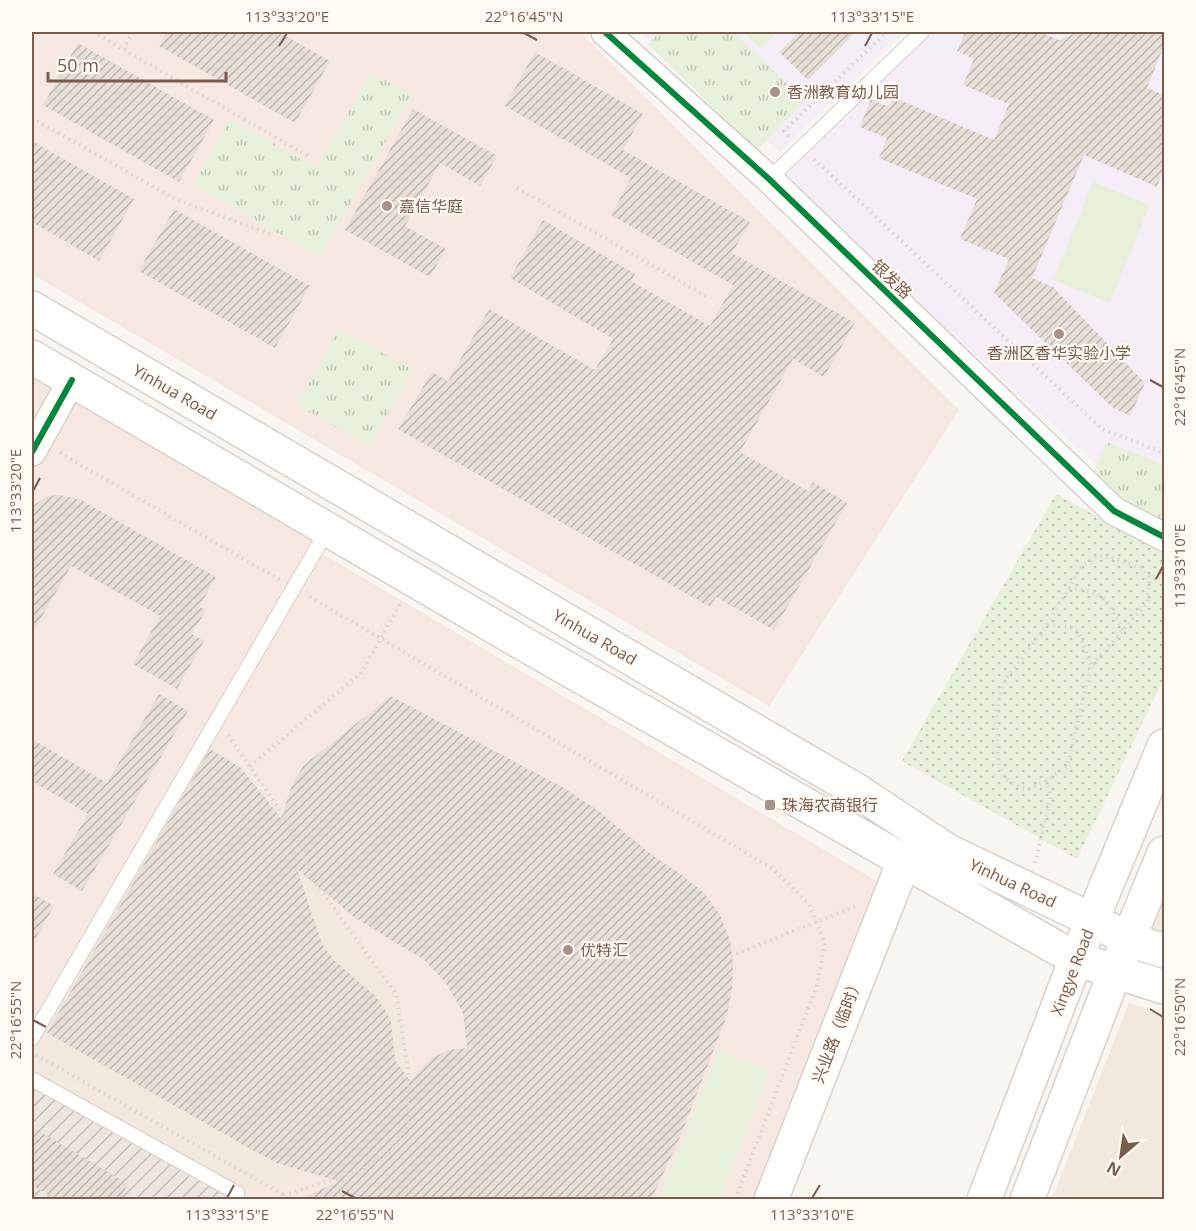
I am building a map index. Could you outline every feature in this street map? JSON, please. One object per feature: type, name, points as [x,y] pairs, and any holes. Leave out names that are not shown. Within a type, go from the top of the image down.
[{"type":"main road","name":"Yinhua Road","points":[[32,308],[856,790],[948,852],[1130,940],[1164,951]]},
{"type":"main road","name":"Yinhua Road","points":[[32,357],[414,580],[1076,959],[1164,987]]},
{"type":"main road","name":"Xingye Road","points":[[984,1200],[1076,959],[1164,746]]},
{"type":"main road","points":[[1027,1200],[1115,972],[1164,853]]},
{"type":"main road","name":"兴业路（临时）","points":[[771,1200],[904,861]]},
{"type":"street","name":"银发路","points":[[605,32],[769,179],[1114,512],[1164,537]]},
{"type":"street","points":[[35,446],[72,381]]},
{"type":"lane","points":[[769,179],[922,32]]},
{"type":"lane","points":[[32,1038],[328,530]]},
{"type":"lane","points":[[32,1079],[237,1192],[235,1200]]},
{"type":"path","points":[[93,32],[311,158]]},
{"type":"path","points":[[123,49],[133,32]]},
{"type":"path","points":[[886,32],[784,131],[1102,429],[1164,453]]},
{"type":"path","points":[[32,118],[175,199],[270,234]]},
{"type":"path","points":[[517,188],[706,296]]},
{"type":"path","points":[[35,446],[294,588],[772,868],[809,904],[825,943],[817,985],[735,1200]]},
{"type":"path","points":[[1096,556],[1112,557],[1141,568],[1150,578],[1147,603],[1091,666],[1066,767],[1046,781],[1028,789],[1017,786],[1005,778],[998,762],[996,709],[1005,680],[1047,624],[1069,588],[1082,566],[1096,556]]},
{"type":"path","points":[[250,766],[361,673],[414,580]]},
{"type":"path","points":[[1069,588],[1100,594],[1123,630]]},
{"type":"path","points":[[1047,624],[1072,628],[1078,633],[1091,666]]},
{"type":"path","points":[[217,719],[291,826],[312,878],[396,994],[408,1069],[409,1114],[407,1125],[399,1140],[387,1154],[360,1172],[284,1195],[279,1200]]},
{"type":"path","points":[[1028,890],[1051,796],[1046,781]]},
{"type":"path","points":[[732,956],[860,904]]},
{"type":"path","points":[[32,1053],[284,1195]]},
{"type":"shaded area","points":[[32,32],[580,32],[959,410],[769,706],[32,274]]},
{"type":"shaded area","name":"香洲教育幼儿园","points":[[639,32],[904,32],[780,152]]},
{"type":"shaded area","name":"香洲区香华实验小学","points":[[932,32],[1164,32],[1164,510],[1126,492],[780,176]]},
{"type":"shaded area","points":[[32,357],[72,381],[32,451]]},
{"type":"shaded area","points":[[72,381],[327,530],[316,550],[892,890],[771,1199],[235,1199],[237,1192],[376,1165],[404,1123],[412,1068],[394,995],[310,879],[291,825],[243,764],[204,742],[32,1037],[32,452]]},
{"type":"shaded area","points":[[204,742],[242,764],[291,825],[310,878],[394,995],[412,1069],[403,1123],[376,1165],[237,1192],[32,1079],[32,1038]]},
{"type":"shaded area","points":[[1164,890],[1164,938],[1147,933]]},
{"type":"shaded area","points":[[1129,1003],[1164,1014],[1164,1199],[1052,1199]]},
{"type":"shaded area","points":[[32,1079],[237,1192],[234,1199],[32,1199]]},
{"type":"green space","points":[[660,32],[733,32],[805,101],[757,150],[648,44]]},
{"type":"green space","points":[[743,32],[778,32],[761,49]]},
{"type":"green space","points":[[371,72],[412,95],[320,257],[193,185],[230,119],[317,168]]},
{"type":"green space","points":[[1093,182],[1150,205],[1110,303],[1053,280]]},
{"type":"green space","points":[[339,329],[413,370],[370,446],[297,405]]},
{"type":"green space","points":[[1107,442],[1164,465],[1164,527],[1119,503],[1092,475]]},
{"type":"green space","points":[[1056,494],[1164,553],[1164,678],[1077,859],[902,761]]},
{"type":"green space","points":[[718,1051],[770,1071],[720,1199],[660,1199]]},
{"type":"building","points":[[167,32],[278,32],[330,61],[295,123],[159,46]]},
{"type":"building","points":[[800,32],[856,32],[808,80],[779,52]]},
{"type":"building","points":[[965,32],[1039,32],[1059,40],[1078,32],[1164,32],[1164,46],[1147,88],[1164,95],[1164,169],[1157,187],[1084,155],[1032,278],[1053,287],[1145,383],[1130,416],[1112,407],[994,293],[1009,259],[960,239],[977,199],[879,158],[887,138],[860,127],[871,99],[889,107],[893,97],[994,140],[1009,104],[963,85],[974,59],[957,51]]},
{"type":"building","points":[[78,43],[214,120],[179,182],[43,105]]},
{"type":"building","points":[[535,52],[643,114],[623,150],[750,222],[732,253],[855,323],[824,377],[793,359],[740,452],[808,491],[813,482],[847,503],[774,630],[716,597],[710,607],[398,429],[432,372],[448,381],[489,309],[595,370],[613,339],[510,278],[543,220],[635,274],[631,281],[710,326],[733,285],[611,215],[631,178],[505,106]]},
{"type":"building","name":"嘉信华庭","points":[[413,109],[497,156],[480,186],[440,163],[405,226],[446,249],[430,277],[345,230]]},
{"type":"building","points":[[32,141],[134,199],[99,261],[32,222]]},
{"type":"building","points":[[174,209],[310,286],[275,348],[139,271]]},
{"type":"building","points":[[60,495],[81,500],[216,577],[199,607],[206,610],[192,634],[204,641],[177,689],[133,664],[160,616],[71,566],[32,634],[32,506],[48,496]]},
{"type":"building","points":[[159,694],[188,711],[82,891],[53,874],[88,814],[32,781],[32,739],[107,783]]},
{"type":"building","name":"优特汇","points":[[391,696],[562,787],[596,809],[651,854],[703,892],[719,913],[730,940],[733,965],[732,989],[727,1015],[681,1135],[651,1200],[300,1200],[338,1181],[279,1164],[47,1033],[210,749],[241,768],[281,818],[293,782],[304,765]],"holes":[[[297,869],[354,917],[424,960],[446,983],[463,1013],[467,1048],[448,1050],[432,1058],[410,1081],[395,1060],[391,1022],[385,1010],[375,996],[334,960],[322,944]]]},
{"type":"building","points":[[32,893],[54,906],[32,945]]},
{"type":"building","points":[[32,1127],[128,1184],[119,1200],[56,1200],[32,1185]]},
{"type":"cycle path","points":[[605,32],[769,179],[1114,511],[1164,537]]},
{"type":"cycle path","points":[[32,452],[72,380]]},
{"type":"place","name":"香洲教育幼儿园","points":[[775,92]]},
{"type":"place","name":"嘉信华庭","points":[[387,206]]},
{"type":"place","name":"香洲区香华实验小学","points":[[1059,334]]},
{"type":"place","name":"珠海农商银行","points":[[770,805]]},
{"type":"place","name":"优特汇","points":[[568,950]]}]
